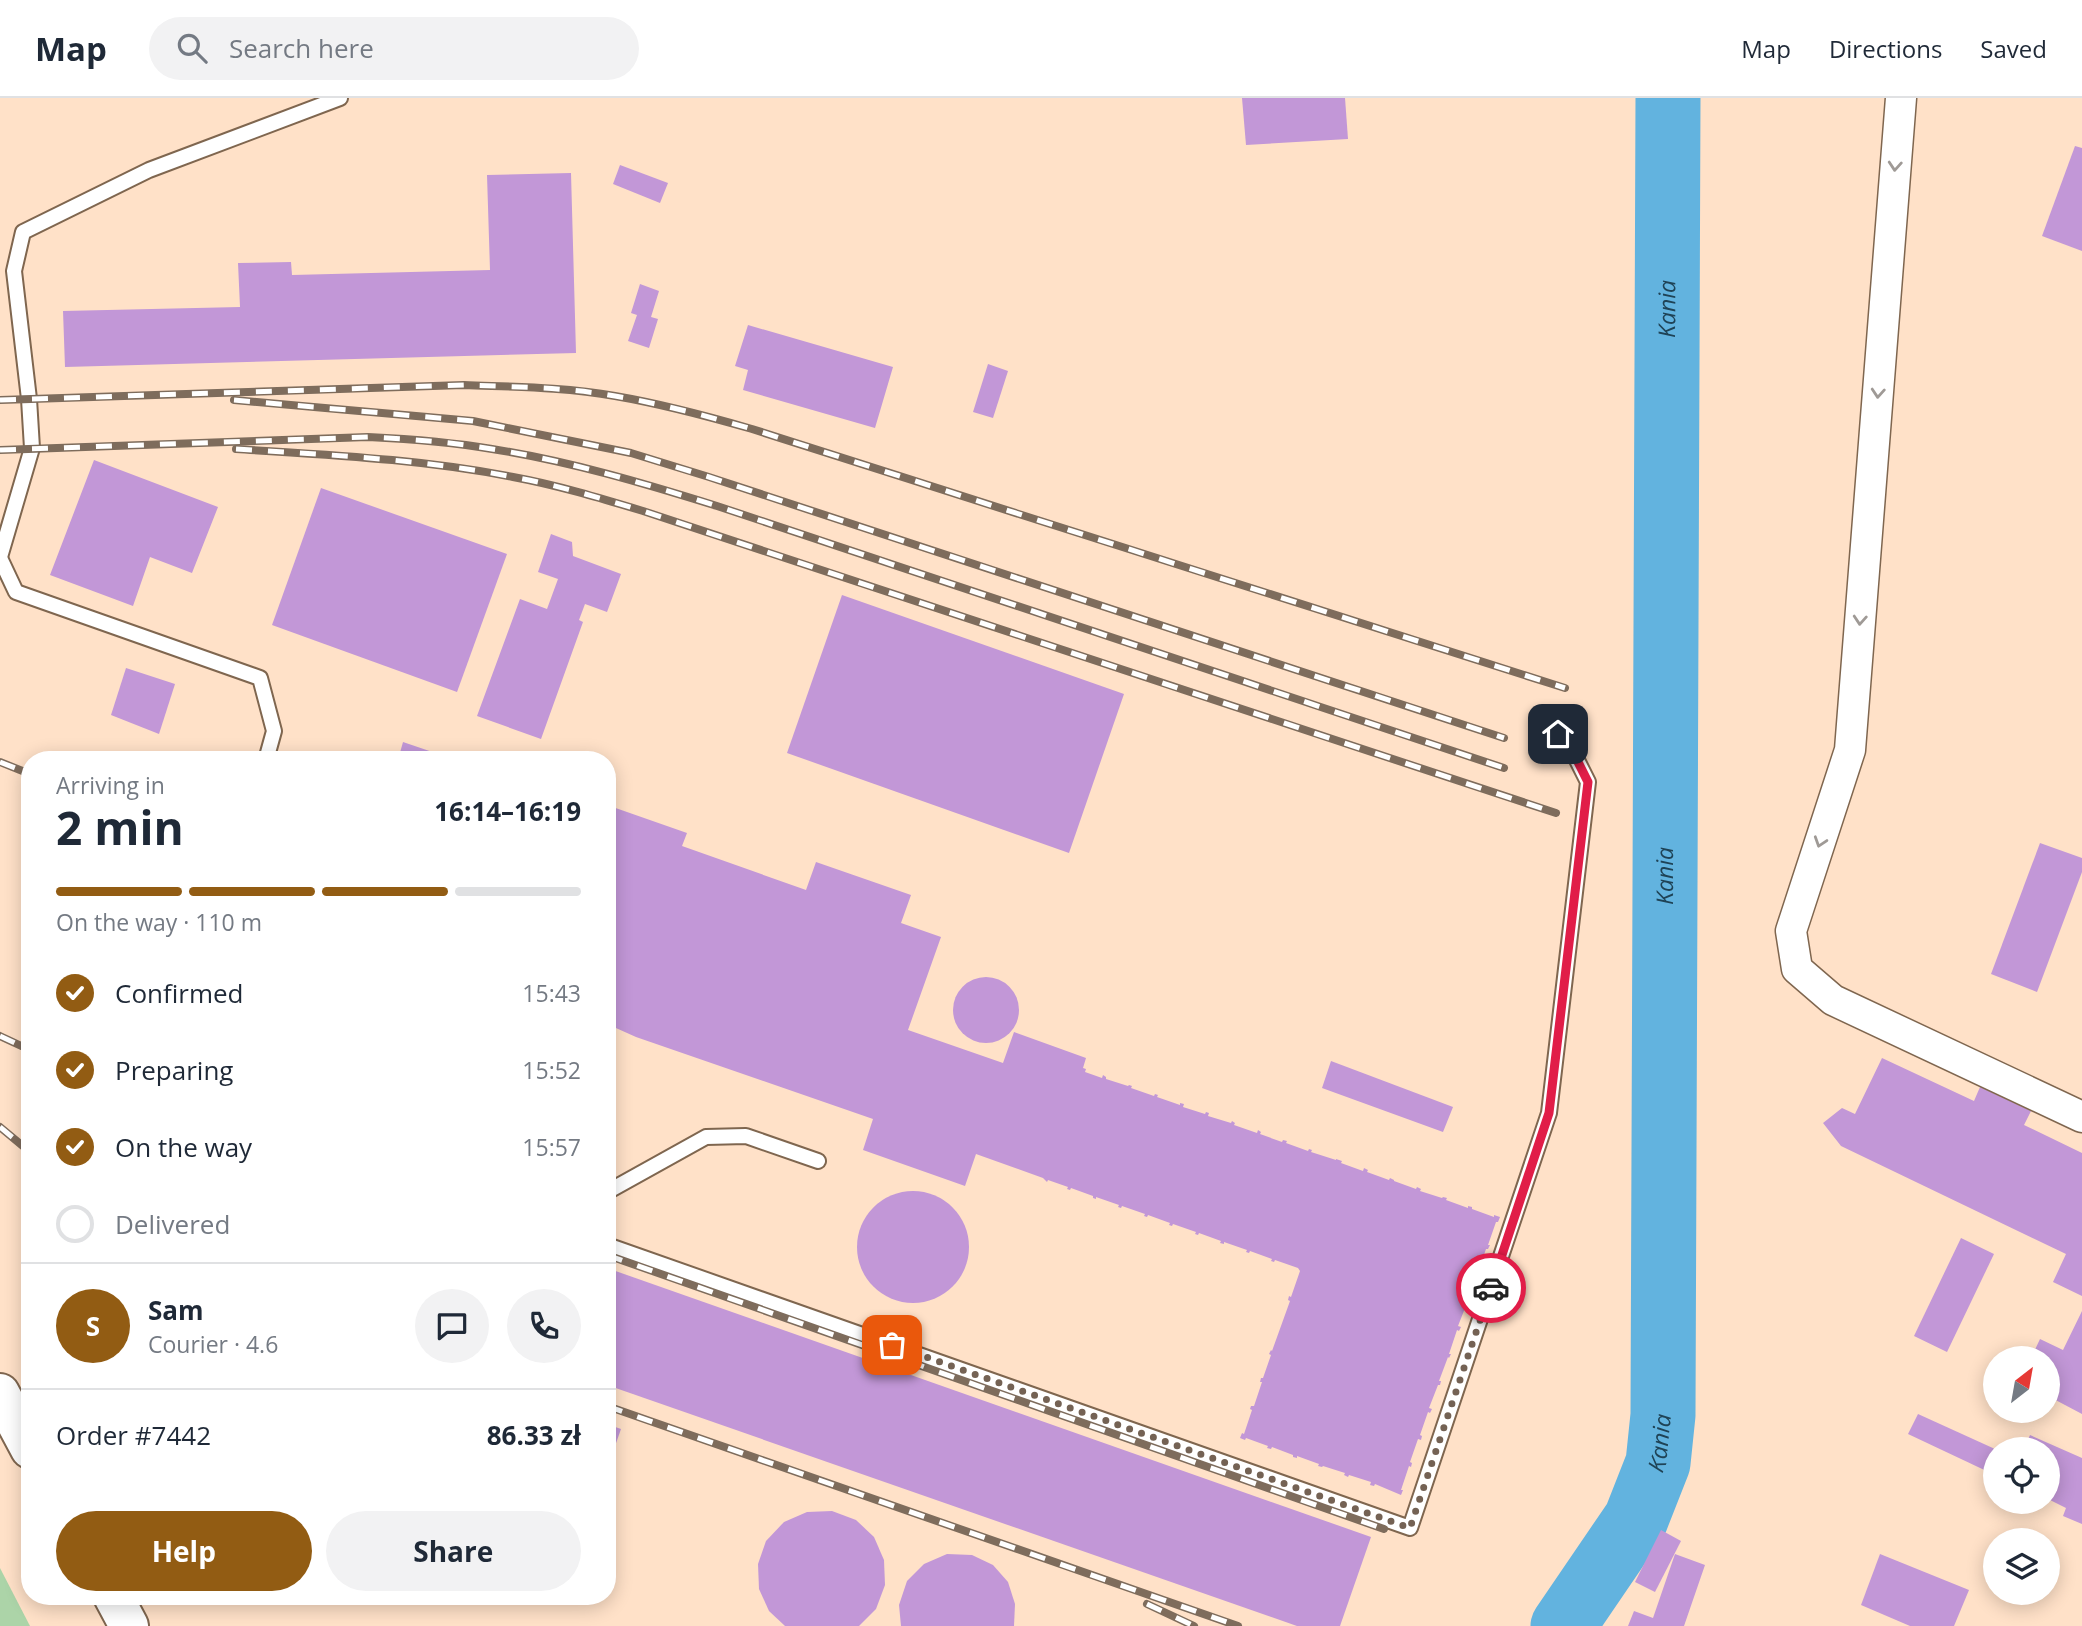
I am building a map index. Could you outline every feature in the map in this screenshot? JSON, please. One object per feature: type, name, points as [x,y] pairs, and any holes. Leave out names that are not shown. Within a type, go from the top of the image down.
[{"type":"street","points":[[1901,98],[1850,750],[1791,931],[1797,969],[1833,1000],[2082,1117]]},
{"type":"street","points":[[0,1393],[21,1431]]},
{"type":"street","points":[[118,1605],[129,1626]]},
{"type":"lane","points":[[268,751],[274,731],[260,678],[16,592],[0,557],[32,448],[14,271],[23,232],[149,170],[340,98]]},
{"type":"lane","points":[[616,1248],[1410,1528],[1549,1113],[1588,782],[1570,746],[1558,734]]},
{"type":"lane","points":[[616,1187],[706,1137],[746,1136],[818,1161]]},
{"type":"green space","points":[[0,1568],[30,1626],[0,1626]]},
{"type":"building","points":[[1242,98],[1345,98],[1348,139],[1246,145]]},
{"type":"building","points":[[2075,146],[2082,148],[2082,251],[2042,236]]},
{"type":"building","points":[[620,165],[668,183],[660,203],[613,184]]},
{"type":"building","points":[[571,173],[576,353],[65,367],[63,311],[240,307],[238,263],[291,262],[292,275],[490,270],[487,175]]},
{"type":"building","points":[[640,284],[659,291],[651,317],[658,319],[649,348],[628,341],[637,315],[631,313]]},
{"type":"building","points":[[748,325],[893,367],[875,428],[743,390],[748,370],[735,366]]},
{"type":"building","points":[[988,364],[1008,371],[993,418],[973,412]]},
{"type":"building","points":[[94,460],[218,507],[192,573],[150,557],[133,606],[50,575]]},
{"type":"building","points":[[321,488],[507,554],[457,692],[272,625]]},
{"type":"building","points":[[551,534],[572,542],[573,556],[621,574],[607,612],[585,604],[579,620],[583,622],[541,739],[477,716],[520,599],[547,609],[558,579],[538,572]]},
{"type":"building","points":[[842,595],[1124,694],[1069,853],[787,753]]},
{"type":"building","points":[[126,668],[175,684],[159,734],[111,715]]},
{"type":"building","points":[[403,742],[429,751],[400,751]]},
{"type":"building","points":[[616,808],[687,833],[682,846],[806,890],[816,862],[911,895],[901,923],[941,937],[908,1030],[1003,1063],[1014,1032],[1086,1058],[1083,1068],[1086,1069],[1085,1072],[1102,1078],[1103,1075],[1106,1079],[1132,1086],[1131,1088],[1158,1095],[1157,1097],[1180,1105],[1184,1104],[1183,1107],[1209,1113],[1208,1116],[1231,1123],[1232,1121],[1234,1125],[1257,1133],[1258,1130],[1260,1134],[1282,1142],[1287,1141],[1286,1143],[1312,1150],[1311,1152],[1342,1161],[1341,1163],[1363,1171],[1364,1168],[1367,1172],[1389,1180],[1390,1178],[1416,1189],[1417,1187],[1420,1191],[1500,1217],[1486,1249],[1480,1272],[1476,1276],[1468,1299],[1469,1304],[1467,1303],[1458,1326],[1461,1327],[1457,1330],[1451,1354],[1439,1381],[1440,1385],[1429,1408],[1432,1409],[1428,1412],[1420,1435],[1421,1440],[1418,1439],[1401,1495],[1375,1484],[1370,1485],[1371,1482],[1349,1475],[1348,1477],[1345,1473],[1240,1438],[1242,1433],[1244,1434],[1251,1406],[1254,1406],[1261,1378],[1271,1355],[1269,1354],[1290,1301],[1289,1296],[1291,1297],[1300,1271],[1298,1268],[1271,1261],[1272,1259],[1224,1242],[1220,1243],[1221,1241],[1173,1224],[1169,1225],[1170,1223],[1122,1206],[1118,1207],[1119,1205],[1071,1188],[1067,1189],[1068,1187],[1048,1180],[1047,1182],[1043,1178],[976,1154],[965,1186],[863,1150],[873,1119],[616,1028]]},
{"type":"building","points":[[2040,843],[2082,858],[2082,872],[2037,992],[1991,974]]},
{"type":"building","points":[[979,977],[993,977],[1005,982],[1014,991],[1019,1010],[1017,1023],[1010,1034],[993,1043],[979,1043],[967,1038],[958,1029],[953,1017],[953,1003],[958,991],[967,982]]},
{"type":"building","points":[[1882,1058],[1974,1101],[1980,1087],[2031,1111],[2024,1125],[2082,1153],[2082,1296],[2053,1282],[2066,1254],[1841,1146],[1823,1123],[1842,1108],[1855,1114]]},
{"type":"building","points":[[1331,1061],[1453,1107],[1443,1132],[1322,1088]]},
{"type":"building","points":[[913,1191],[935,1195],[953,1207],[965,1225],[969,1247],[965,1269],[953,1287],[935,1299],[913,1303],[891,1299],[873,1287],[861,1269],[857,1247],[861,1225],[873,1207],[891,1195]]},
{"type":"building","points":[[1961,1238],[1994,1254],[1947,1352],[1914,1336]]},
{"type":"building","points":[[616,1271],[1371,1537],[1340,1626],[1297,1626],[616,1388]]},
{"type":"building","points":[[2082,1311],[2082,1414],[2060,1402],[2060,1349],[2063,1350]]},
{"type":"building","points":[[2040,1339],[2055,1346],[2037,1346]]},
{"type":"building","points":[[1918,1414],[1983,1444],[1983,1469],[1908,1434]]},
{"type":"building","points":[[616,1427],[621,1429],[616,1443]]},
{"type":"building","points":[[2060,1448],[2082,1458],[2082,1524],[2063,1516],[2066,1508],[2060,1505]]},
{"type":"building","points":[[832,1511],[856,1520],[874,1537],[884,1560],[885,1585],[876,1609],[859,1626],[785,1626],[769,1611],[759,1589],[758,1564],[766,1541],[784,1522],[807,1512]]},
{"type":"building","points":[[1661,1530],[1681,1541],[1655,1592],[1635,1582]]},
{"type":"building","points":[[947,1554],[972,1555],[993,1565],[1008,1582],[1015,1604],[1014,1626],[901,1626],[899,1605],[907,1581],[924,1564]]},
{"type":"building","points":[[1675,1554],[1705,1565],[1684,1626],[1628,1626],[1634,1611],[1653,1618]]},
{"type":"building","points":[[1880,1554],[1969,1590],[1954,1626],[1910,1626],[1861,1605]]},
{"type":"waterway","name":"Kania","points":[[1563,1626],[1636,1519],[1658,1463],[1663,1415],[1668,98]]},
{"type":"railway","points":[[0,400],[464,385],[558,389],[633,399],[752,429],[1565,688]]},
{"type":"railway","points":[[234,400],[473,421],[631,453],[1504,738]]},
{"type":"railway","points":[[0,450],[368,437],[461,444],[578,466],[717,506],[1504,768]]},
{"type":"railway","points":[[236,449],[444,466],[513,477],[578,492],[643,511],[1556,813]]},
{"type":"railway","points":[[0,762],[21,770]]},
{"type":"railway","points":[[0,1036],[21,1046]]},
{"type":"railway","points":[[0,1127],[21,1144]]},
{"type":"railway","points":[[616,1258],[1384,1529]]},
{"type":"railway","points":[[616,1409],[1238,1626]]},
{"type":"railway","points":[[1147,1604],[1194,1626]]},
{"type":"way so far","points":[[892,1345],[1410,1528],[1491,1288]]},
{"type":"route","points":[[1491,1288],[1549,1113],[1588,782],[1570,746],[1558,734]]}]
